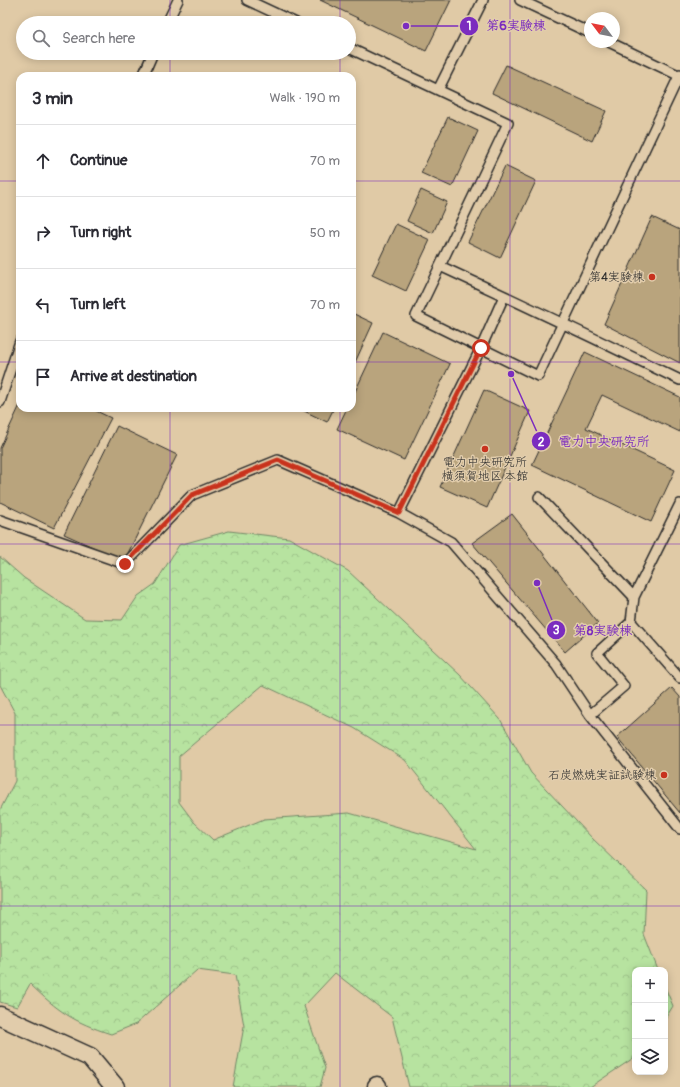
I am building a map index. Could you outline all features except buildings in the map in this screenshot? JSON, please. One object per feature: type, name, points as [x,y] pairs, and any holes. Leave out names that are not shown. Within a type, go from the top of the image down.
[{"type":"street","points":[[0,1016],[90,1057],[115,1087]]},
{"type":"lane","points":[[170,16],[178,0]]},
{"type":"lane","points":[[247,0],[281,16]]},
{"type":"lane","points":[[438,90],[483,0]]},
{"type":"lane","points":[[520,0],[584,30]]},
{"type":"lane","points":[[356,51],[508,123],[416,316],[538,376],[680,75],[620,47]]},
{"type":"lane","points":[[145,72],[150,60]]},
{"type":"lane","points":[[440,266],[563,323],[680,380]]},
{"type":"lane","points":[[399,513],[481,348],[504,296]]},
{"type":"lane","points":[[0,402],[16,353]]},
{"type":"lane","points":[[0,520],[125,564],[192,495],[278,460],[399,513],[451,542],[556,664],[590,714],[680,829]]},
{"type":"lane","points":[[539,497],[634,597]]},
{"type":"lane","points":[[590,714],[624,686],[596,653],[631,622],[634,597],[680,504]]},
{"type":"lane","points":[[631,622],[680,678]]},
{"type":"green space","points":[[229,531],[289,538],[348,571],[460,675],[500,719],[531,773],[592,838],[646,890],[644,934],[657,967],[632,967],[632,1059],[590,1087],[409,1087],[392,1017],[335,973],[304,1006],[325,1068],[320,1087],[233,1087],[244,1026],[235,975],[197,970],[136,1024],[111,1034],[86,1025],[67,1015],[49,1002],[30,984],[17,1007],[0,1002],[0,810],[15,781],[15,713],[0,685],[0,557],[24,578],[85,619],[122,620],[138,596],[155,584],[179,545]],"holes":[[[263,685],[354,728],[405,760],[476,849],[349,813],[264,819],[213,840],[194,822],[179,802],[179,756]]]},
{"type":"green space","points":[[668,994],[673,1006],[668,1014]]},
{"type":"place","name":"第6実験棟","points":[[406,26]]},
{"type":"place","name":"第4実験棟","points":[[652,277]]},
{"type":"place","name":"電力中央研究所","points":[[511,374]]},
{"type":"place","name":"電力中央研究所 横須賀地区 本館","points":[[485,449]]},
{"type":"place","name":"第8実験棟","points":[[537,583]]},
{"type":"place","name":"石炭燃焼実証試験棟","points":[[664,775]]},
{"type":"route","points":[[125,564],[192,495],[278,460],[399,513],[481,348]]}]
